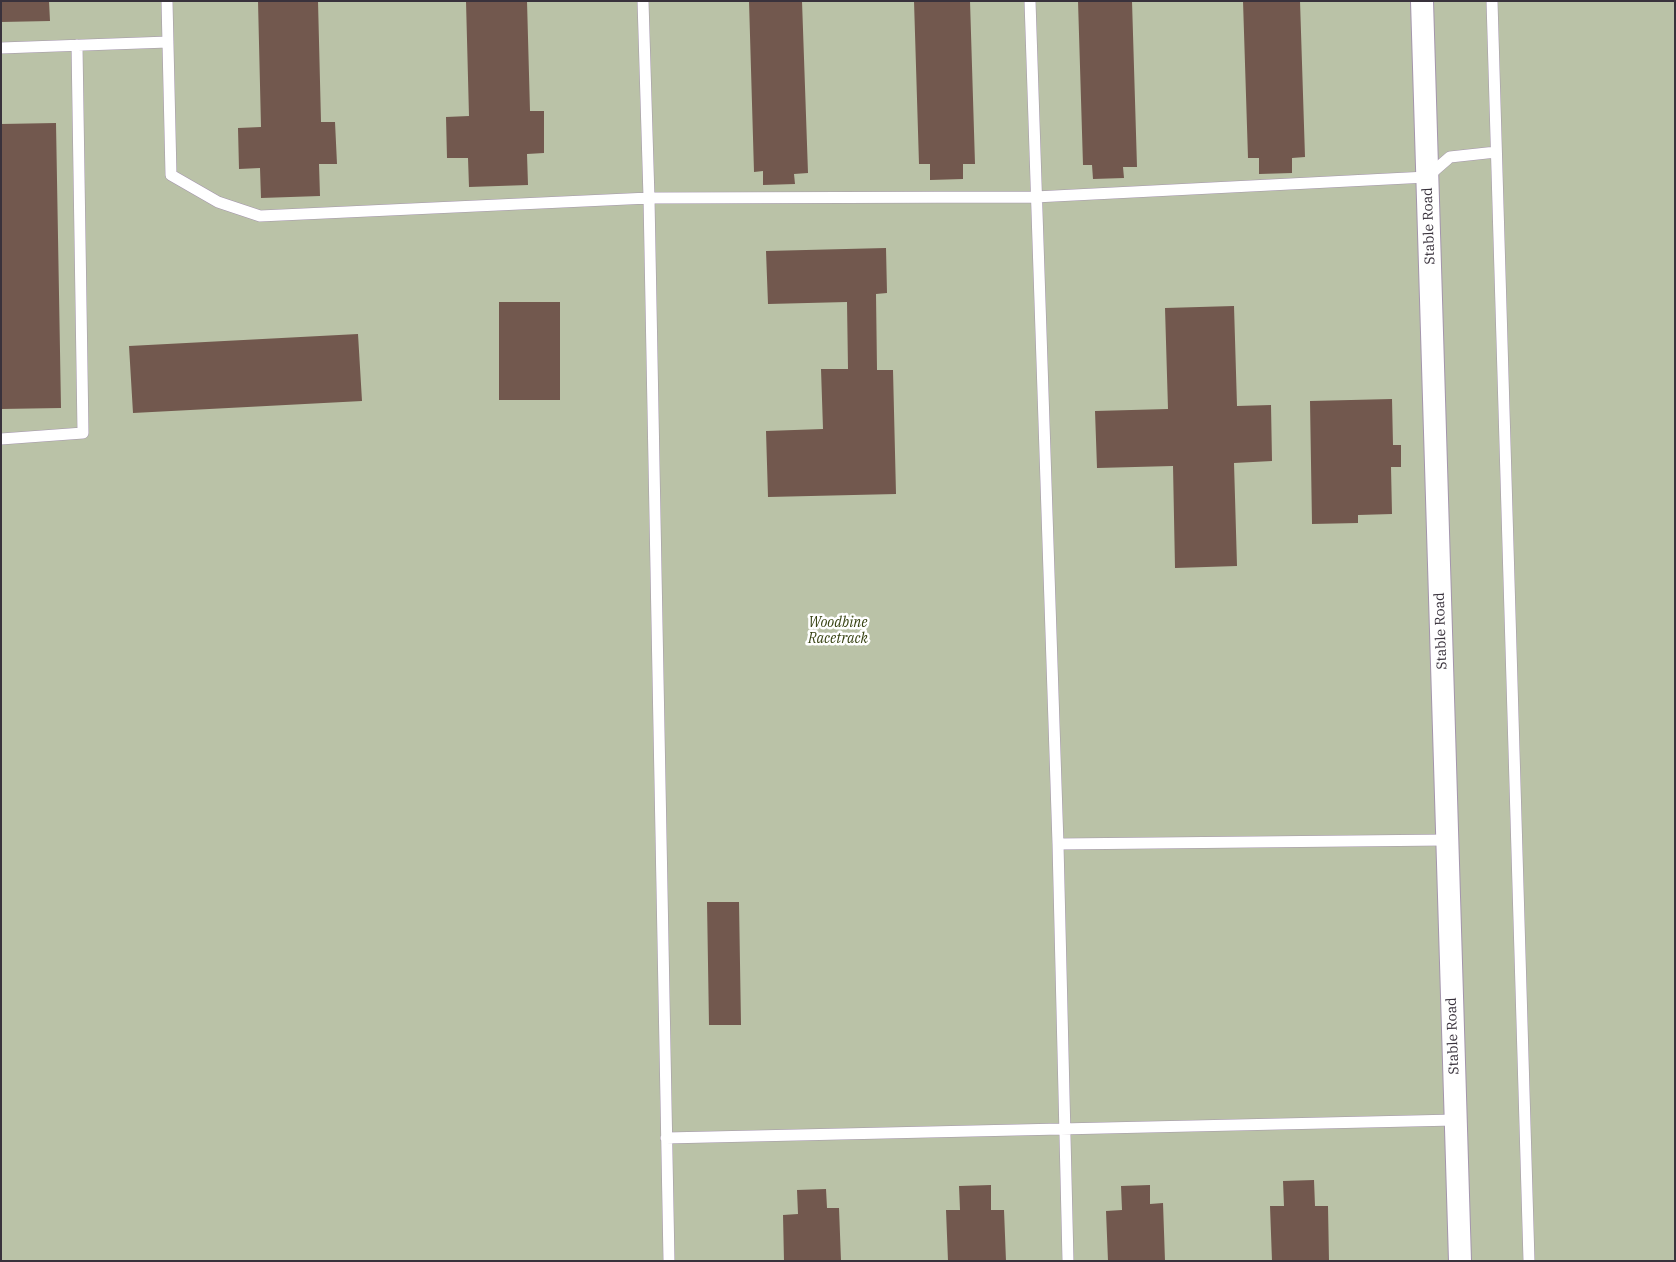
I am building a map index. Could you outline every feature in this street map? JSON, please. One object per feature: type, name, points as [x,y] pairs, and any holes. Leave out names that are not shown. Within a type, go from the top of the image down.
[{"type":"street","name":"Stable Road","points":[[1422,1],[1460,1261]]},
{"type":"lane","points":[[168,1],[171,176],[218,202],[260,216],[649,198],[1035,196],[1427,176],[1450,156],[1496,152]]},
{"type":"lane","points":[[642,1],[649,198],[669,1261]]},
{"type":"lane","points":[[1030,1],[1058,844],[1068,1261]]},
{"type":"lane","points":[[1492,1],[1529,1261]]},
{"type":"lane","points":[[1,48],[168,42]]},
{"type":"lane","points":[[1,439],[82,433],[77,45]]},
{"type":"lane","points":[[1058,844],[1447,840]]},
{"type":"lane","points":[[666,1138],[1456,1120]]},
{"type":"green space","name":"Woodbine Racetrack","points":[[1,1],[1675,1],[1675,1261],[1,1261]]},
{"type":"building","points":[[1,1],[49,1],[50,21],[1,22]]},
{"type":"building","points":[[258,1],[318,1],[321,122],[335,122],[337,164],[319,164],[320,196],[261,198],[260,168],[239,169],[238,128],[261,127]]},
{"type":"building","points":[[466,1],[527,1],[530,111],[544,111],[544,153],[527,154],[528,185],[469,187],[468,158],[447,158],[446,117],[469,116]]},
{"type":"building","points":[[749,1],[802,1],[808,173],[794,174],[795,184],[763,185],[763,171],[754,172]]},
{"type":"building","points":[[914,1],[970,1],[975,164],[963,164],[963,179],[930,180],[930,164],[919,164]]},
{"type":"building","points":[[1078,1],[1132,1],[1137,167],[1123,167],[1124,178],[1093,179],[1092,165],[1083,165]]},
{"type":"building","points":[[1243,1],[1300,1],[1305,157],[1292,158],[1292,173],[1259,174],[1259,158],[1248,158]]},
{"type":"building","points":[[56,123],[61,408],[1,409],[1,124]]},
{"type":"building","points":[[886,248],[887,293],[876,294],[877,370],[893,370],[896,494],[768,497],[766,431],[823,429],[821,369],[848,369],[847,302],[768,304],[766,251]]},
{"type":"building","points":[[499,302],[560,302],[560,400],[499,400]]},
{"type":"building","points":[[1234,306],[1237,406],[1271,405],[1272,461],[1234,463],[1237,566],[1175,568],[1173,466],[1097,468],[1095,411],[1168,409],[1165,308]]},
{"type":"building","points":[[358,334],[362,401],[133,413],[129,346]]},
{"type":"building","points":[[1392,399],[1393,445],[1401,445],[1401,467],[1391,467],[1392,514],[1358,515],[1358,523],[1312,524],[1310,401]]},
{"type":"building","points":[[707,902],[739,902],[741,1025],[709,1025]]},
{"type":"building","points":[[1314,1180],[1315,1206],[1328,1206],[1329,1261],[1272,1261],[1270,1206],[1284,1206],[1283,1181]]},
{"type":"building","points":[[991,1185],[991,1210],[1004,1210],[1006,1261],[948,1261],[946,1210],[960,1210],[959,1186]]},
{"type":"building","points":[[1150,1185],[1150,1204],[1163,1203],[1165,1261],[1108,1261],[1106,1211],[1122,1210],[1121,1186]]},
{"type":"building","points":[[826,1189],[827,1208],[839,1208],[841,1261],[784,1261],[783,1215],[798,1214],[797,1190]]}]
